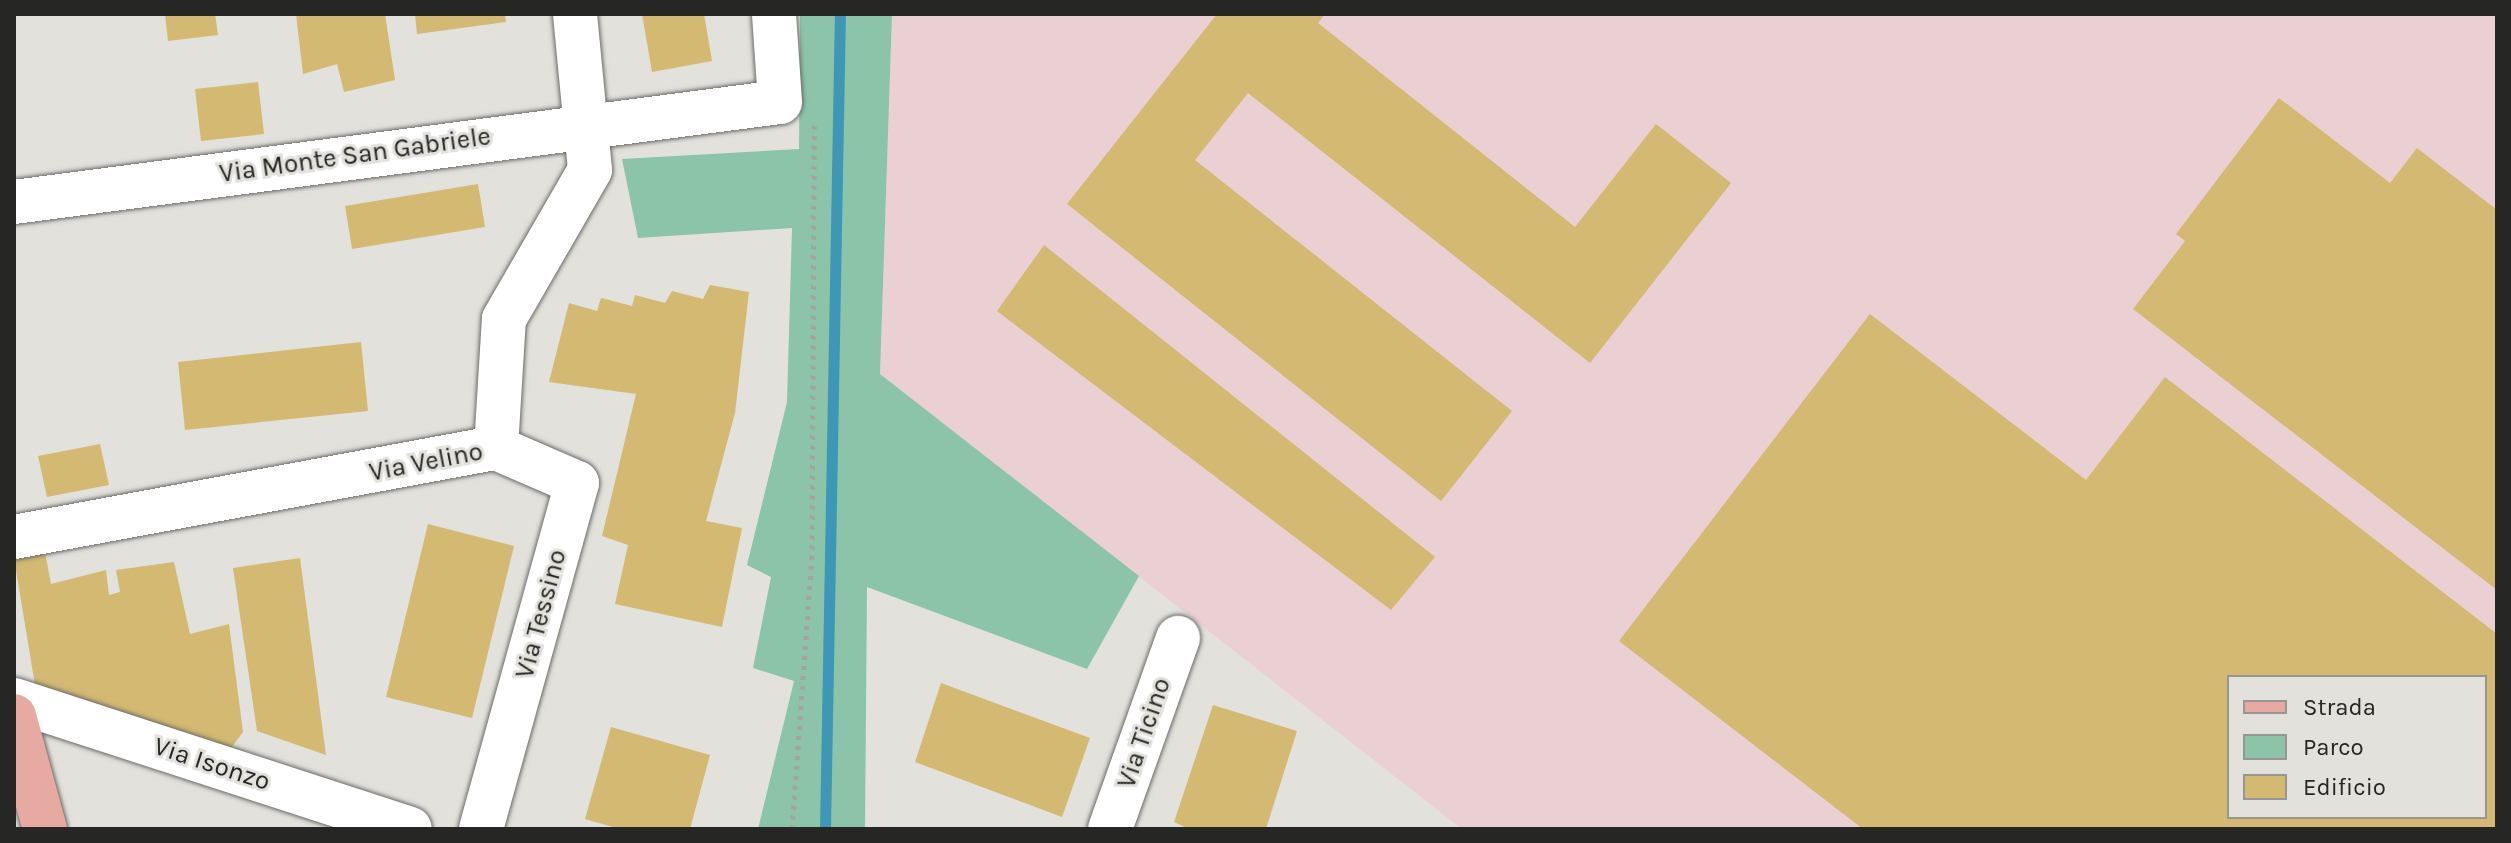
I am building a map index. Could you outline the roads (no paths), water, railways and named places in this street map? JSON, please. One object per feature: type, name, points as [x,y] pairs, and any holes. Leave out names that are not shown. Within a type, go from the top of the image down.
[{"type":"main road","points":[[14,716],[45,829]]},
{"type":"street","points":[[575,14],[585,124]]},
{"type":"street","name":"Via Monte San Gabriele","points":[[14,202],[585,124],[780,102],[774,14]]},
{"type":"street","name":"Via Velino","points":[[14,537],[496,448],[504,319],[590,170],[585,124]]},
{"type":"street","name":"Via Tessino","points":[[481,829],[577,483],[496,448]]},
{"type":"street","name":"Via Ticino","points":[[1110,829],[1178,638]]},
{"type":"street","name":"Via Isonzo","points":[[14,700],[410,829]]},
{"type":"waterway","points":[[825,829],[840,14]]}]
